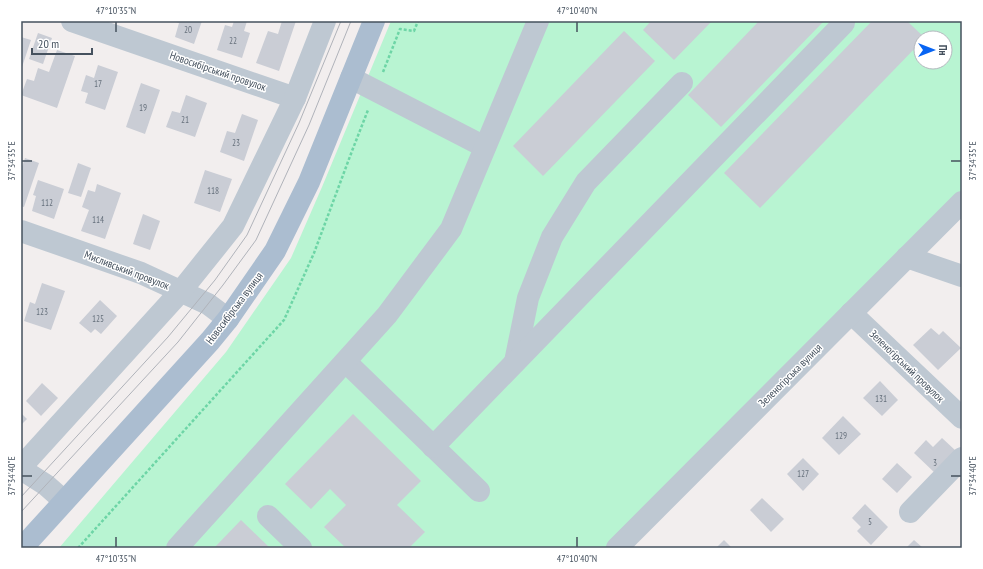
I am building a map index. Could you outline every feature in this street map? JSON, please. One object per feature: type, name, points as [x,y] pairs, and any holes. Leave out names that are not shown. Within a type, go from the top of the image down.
[{"type":"main road","name":"Новосибірська вулиця","points":[[22,548],[228,319],[275,251],[309,182],[374,21]]},
{"type":"street","name":"Новосибірський провулок","points":[[72,21],[295,98]]},
{"type":"street","points":[[64,501],[46,485],[21,468],[181,291],[233,226],[295,98],[326,21]]},
{"type":"street","points":[[177,548],[387,315],[451,229],[538,21]]},
{"type":"street","points":[[433,447],[844,23]]},
{"type":"street","points":[[350,78],[485,147]]},
{"type":"street","points":[[515,362],[528,298],[552,237],[586,182],[682,83]]},
{"type":"street","name":"Зеленогірська вулиця","points":[[617,548],[962,202]]},
{"type":"street","name":"Мисливський провулок","points":[[21,232],[140,272],[208,304],[228,319]]},
{"type":"street","points":[[908,257],[962,276]]},
{"type":"street","name":"Зеленогірський провулок","points":[[851,313],[962,418]]},
{"type":"street","points":[[346,362],[479,491]]},
{"type":"street","points":[[910,512],[962,458]]},
{"type":"street","points":[[268,516],[301,548]]},
{"type":"green space","points":[[391,21],[962,21],[962,202],[617,548],[59,548],[226,352],[291,258]]},
{"type":"building","points":[[173,21],[202,21],[194,44],[175,37],[179,23]]},
{"type":"building","points":[[234,21],[247,21],[244,31],[250,33],[242,58],[217,50],[225,25],[232,27]]},
{"type":"building","points":[[282,21],[296,21],[279,71],[256,63],[268,31],[278,34]]},
{"type":"building","points":[[651,21],[712,21],[674,60],[643,30]]},
{"type":"building","points":[[759,21],[824,21],[721,127],[688,95]]},
{"type":"building","points":[[872,21],[907,21],[917,30],[913,30],[913,50],[760,208],[724,173]]},
{"type":"building","points":[[624,31],[655,61],[543,176],[513,146]]},
{"type":"building","points":[[38,33],[52,38],[43,64],[29,59]]},
{"type":"building","points":[[21,37],[31,40],[21,70]]},
{"type":"building","points":[[57,50],[75,56],[57,108],[21,95],[27,79],[34,81],[38,68],[49,72]]},
{"type":"building","points":[[98,65],[118,72],[105,110],[85,103],[88,93],[81,91],[86,75],[94,78]]},
{"type":"building","points":[[141,83],[160,90],[145,134],[126,127]]},
{"type":"building","points":[[186,95],[207,103],[195,137],[166,127],[172,111],[180,113]]},
{"type":"building","points":[[242,114],[258,120],[244,161],[220,152],[227,131],[235,133]]},
{"type":"building","points":[[25,158],[39,163],[24,207],[21,206],[21,170]]},
{"type":"building","points":[[78,163],[91,168],[81,197],[68,193]]},
{"type":"building","points":[[205,170],[232,179],[220,212],[194,203]]},
{"type":"building","points":[[38,180],[64,189],[54,219],[32,211],[36,196],[33,195]]},
{"type":"building","points":[[97,184],[121,193],[105,239],[81,231],[89,210],[82,207],[88,190],[95,192]]},
{"type":"building","points":[[143,214],[160,221],[150,250],[133,244]]},
{"type":"building","points":[[42,283],[65,291],[51,330],[24,321],[30,302],[35,304]]},
{"type":"building","points":[[100,300],[117,316],[101,334],[95,329],[91,333],[79,323]]},
{"type":"building","points":[[931,328],[939,335],[943,331],[961,348],[938,370],[913,345]]},
{"type":"building","points":[[880,381],[898,400],[882,416],[863,398]]},
{"type":"building","points":[[42,383],[58,398],[41,416],[26,401]]},
{"type":"building","points":[[21,413],[27,419],[21,425]]},
{"type":"building","points":[[353,414],[421,481],[397,505],[425,532],[409,548],[346,548],[324,527],[346,505],[330,489],[311,509],[285,484]]},
{"type":"building","points":[[843,416],[861,434],[839,455],[822,438]]},
{"type":"building","points":[[942,438],[956,451],[935,473],[914,453],[926,440],[933,447]]},
{"type":"building","points":[[803,458],[819,474],[803,491],[787,474]]},
{"type":"building","points":[[897,463],[912,477],[897,493],[882,479]]},
{"type":"building","points":[[762,498],[784,519],[771,532],[750,510]]},
{"type":"building","points":[[865,504],[888,527],[871,545],[857,531],[861,527],[852,518]]},
{"type":"building","points":[[241,520],[270,548],[214,548]]},
{"type":"building","points":[[724,540],[732,548],[716,548]]},
{"type":"building","points":[[914,540],[923,548],[906,548]]},
{"type":"tram line","points":[[21,497],[168,337],[215,280],[247,235],[299,123],[341,21]]},
{"type":"tram line","points":[[21,512],[178,342],[256,240],[309,125],[351,21]]}]
